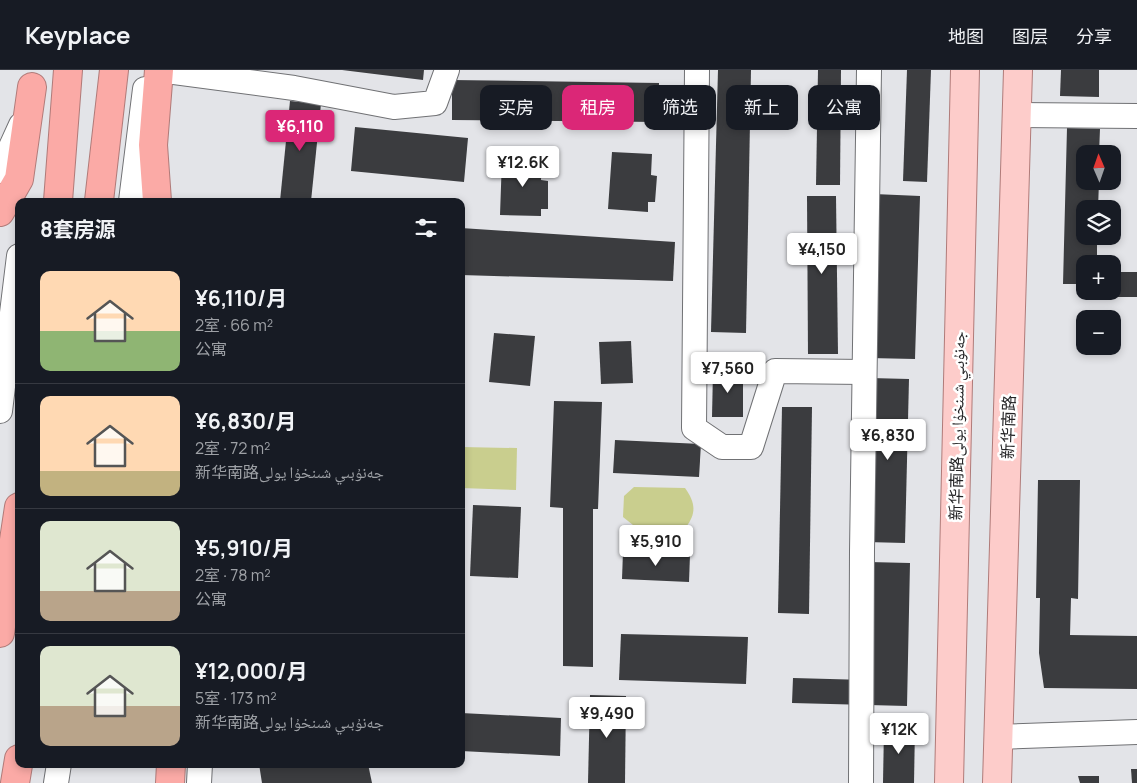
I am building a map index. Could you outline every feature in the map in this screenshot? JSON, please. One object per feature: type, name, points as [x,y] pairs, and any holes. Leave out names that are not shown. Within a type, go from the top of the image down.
[{"type":"highway","points":[[58,198],[68,70]]},
{"type":"highway","points":[[99,198],[114,70]]},
{"type":"highway","points":[[157,198],[153,145],[159,70]]},
{"type":"highway","points":[[0,212],[19,179],[32,88]]},
{"type":"highway","points":[[0,633],[15,534]]},
{"type":"highway","points":[[15,783],[18,768]]},
{"type":"highway","points":[[170,783],[171,768]]},
{"type":"main road","name":"新华南路جەنۇبىي شىنخۇا يولى","points":[[949,783],[964,70]]},
{"type":"main road","name":"新华南路","points":[[997,783],[1018,70]]},
{"type":"street","points":[[132,198],[147,70]]},
{"type":"street","points":[[159,70],[294,88],[394,107],[435,103],[447,70]]},
{"type":"street","points":[[697,70],[694,428],[722,447],[751,447],[775,371],[864,372]]},
{"type":"street","points":[[861,783],[864,372],[869,70]]},
{"type":"street","points":[[0,172],[32,88]]},
{"type":"street","points":[[23,198],[32,88]]},
{"type":"street","points":[[1017,115],[1137,116]]},
{"type":"street","points":[[154,156],[165,198]]},
{"type":"street","points":[[0,411],[15,289]]},
{"type":"street","points":[[998,737],[1137,732]]},
{"type":"street","points":[[56,783],[58,768]]},
{"type":"street","points":[[199,783],[200,768]]},
{"type":"green space","points":[[465,447],[517,448],[516,490],[465,488]]},
{"type":"green space","points":[[634,487],[685,488],[693,503],[690,522],[686,527],[633,525],[623,517],[624,496]]},
{"type":"building","points":[[342,70],[424,70],[423,80]]},
{"type":"building","points":[[718,70],[751,70],[751,85],[726,85],[726,130],[750,130],[746,333],[711,332]]},
{"type":"building","points":[[818,70],[841,70],[841,85],[818,85]]},
{"type":"building","points":[[907,70],[931,70],[927,182],[903,181]]},
{"type":"building","points":[[1061,70],[1099,70],[1099,97],[1060,96]]},
{"type":"building","points":[[452,80],[659,83],[659,85],[644,85],[644,122],[634,122],[634,85],[562,85],[562,121],[552,121],[552,85],[480,85],[480,120],[452,120]]},
{"type":"building","points":[[290,101],[321,104],[311,198],[280,198]]},
{"type":"building","points":[[355,127],[468,138],[464,182],[351,171]]},
{"type":"building","points":[[1067,128],[1100,129],[1099,145],[1076,145],[1076,190],[1099,190],[1098,200],[1076,200],[1076,245],[1097,245],[1097,255],[1076,255],[1076,284],[1063,284]]},
{"type":"building","points":[[817,130],[840,130],[840,185],[816,185]]},
{"type":"building","points":[[612,152],[652,154],[651,175],[657,176],[655,202],[648,202],[648,212],[608,209]]},
{"type":"building","points":[[502,158],[542,159],[541,180],[548,181],[548,209],[541,209],[541,216],[500,215]]},
{"type":"building","points":[[874,194],[920,196],[915,359],[869,358]]},
{"type":"building","points":[[807,196],[836,196],[838,354],[808,354]]},
{"type":"building","points":[[465,228],[675,242],[673,281],[465,275]]},
{"type":"building","points":[[1121,272],[1137,272],[1137,297],[1121,297]]},
{"type":"building","points":[[494,333],[535,336],[530,386],[489,382]]},
{"type":"building","points":[[631,341],[633,383],[601,384],[599,342]]},
{"type":"building","points":[[713,371],[743,372],[743,417],[712,417]]},
{"type":"building","points":[[870,378],[909,379],[905,543],[866,542]]},
{"type":"building","points":[[554,401],[602,402],[598,509],[593,509],[593,667],[563,666],[563,508],[550,507]]},
{"type":"building","points":[[782,407],[812,407],[809,614],[778,613]]},
{"type":"building","points":[[615,440],[701,444],[699,477],[613,473]]},
{"type":"building","points":[[1038,480],[1080,480],[1078,599],[1071,598],[1070,635],[1137,636],[1137,689],[1044,688],[1039,653],[1040,598],[1036,598]]},
{"type":"building","points":[[473,505],[521,507],[518,578],[470,576]]},
{"type":"building","points":[[623,552],[690,555],[689,582],[622,579]]},
{"type":"building","points":[[869,562],[910,563],[907,706],[792,703],[793,678],[866,680]]},
{"type":"building","points":[[621,634],[748,637],[746,684],[619,680]]},
{"type":"building","points":[[590,695],[626,696],[625,783],[588,783]]},
{"type":"building","points":[[465,713],[561,718],[560,756],[465,751]]},
{"type":"building","points":[[915,727],[914,783],[883,783],[884,728]]},
{"type":"building","points":[[260,768],[369,768],[372,783],[262,783]]},
{"type":"building","points":[[1131,769],[1137,769],[1137,783],[1132,783]]},
{"type":"building","points":[[1078,776],[1099,776],[1099,783],[1080,783]]}]
